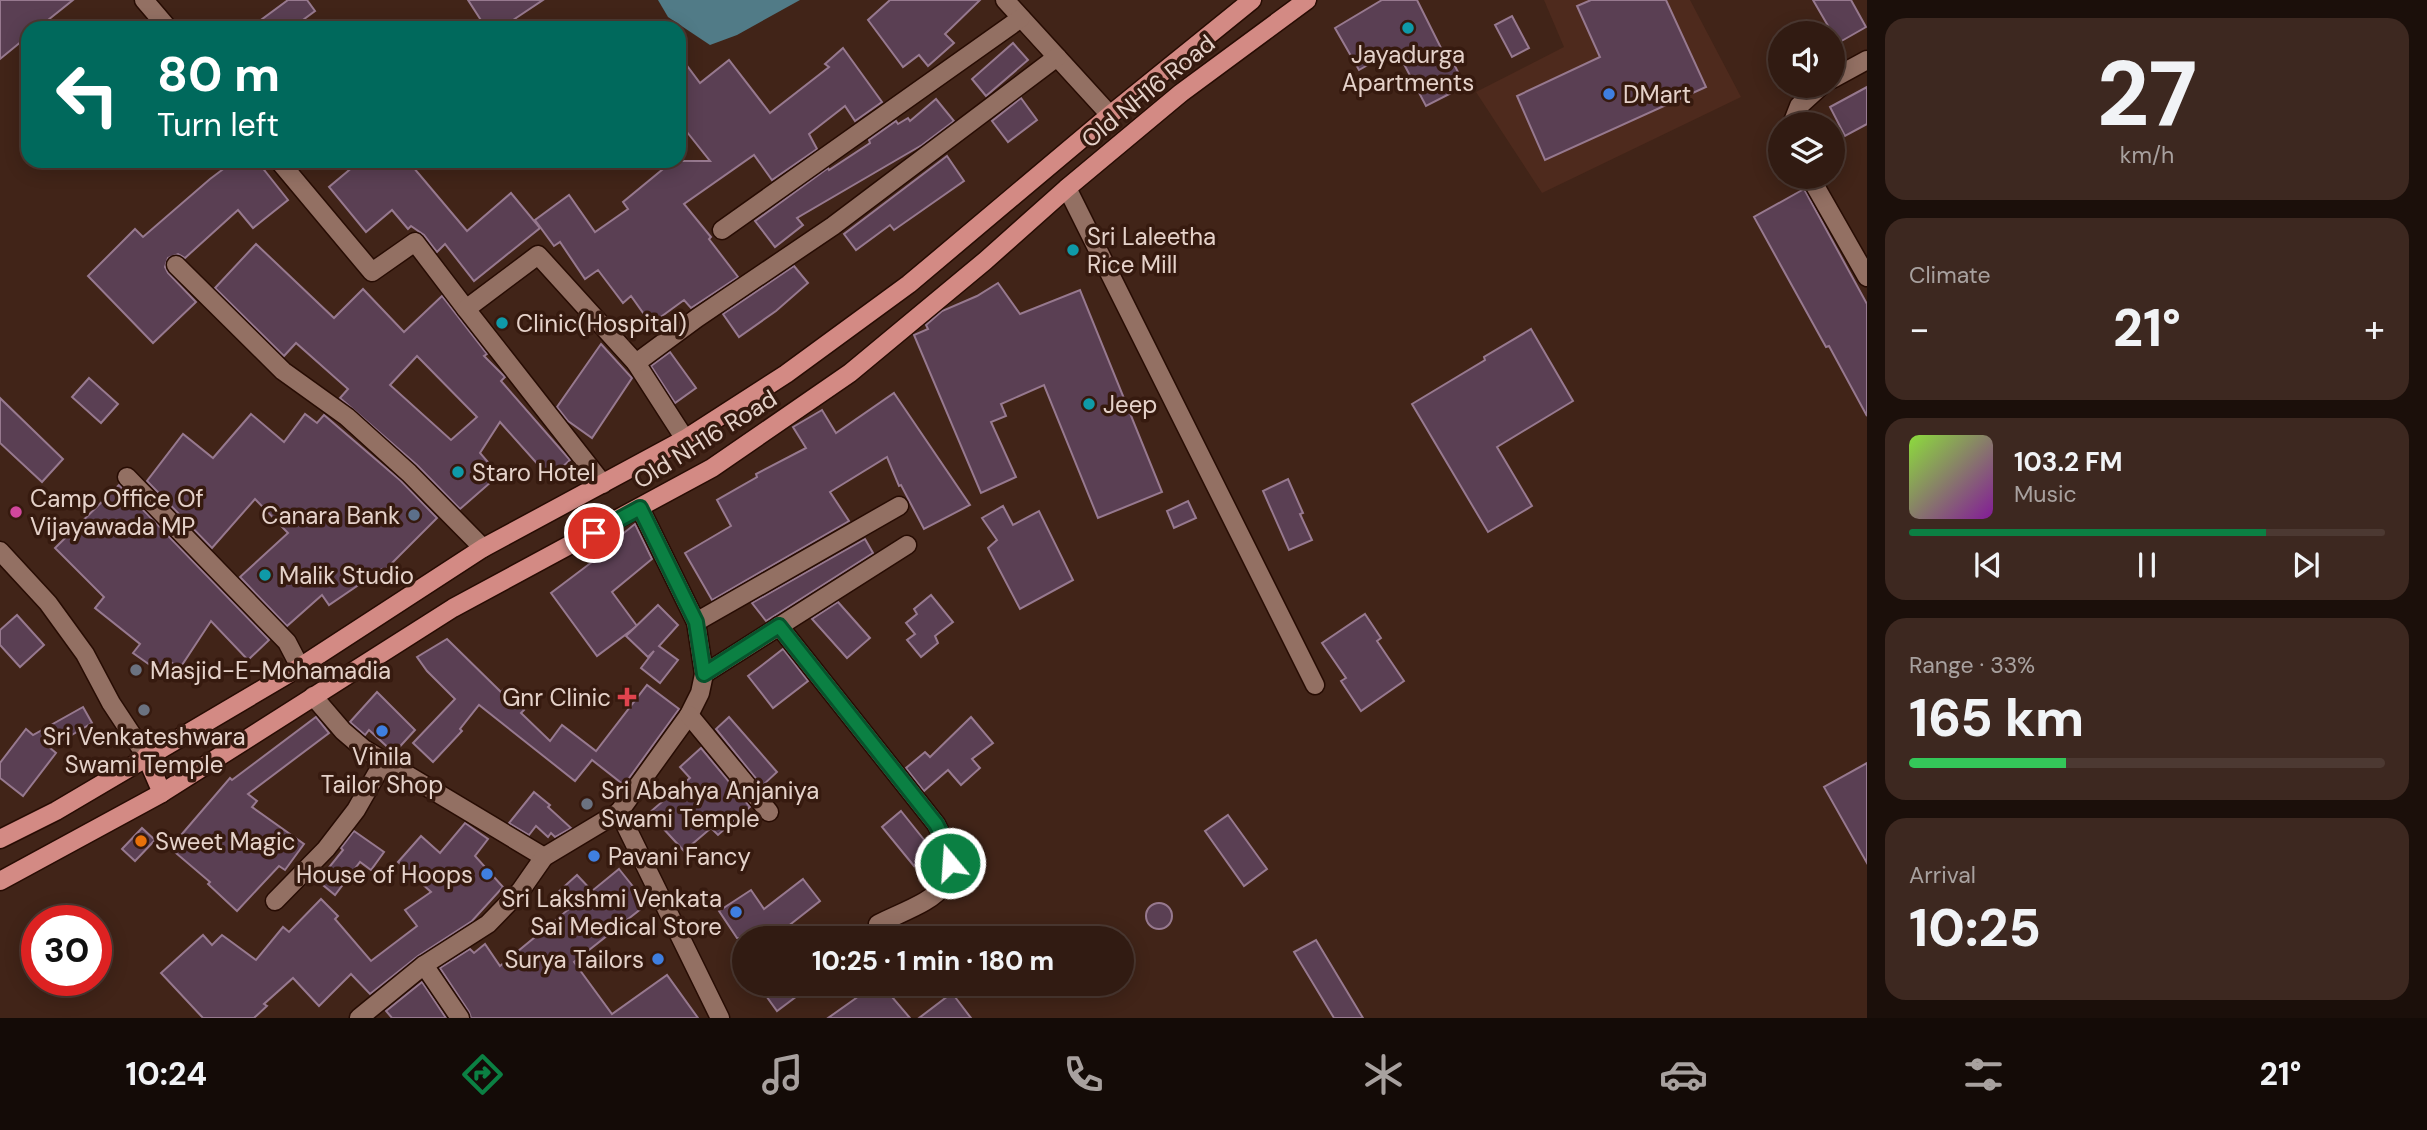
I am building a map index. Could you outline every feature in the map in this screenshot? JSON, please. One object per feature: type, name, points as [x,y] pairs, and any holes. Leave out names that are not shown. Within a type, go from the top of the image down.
[{"type":"main road","name":"Old NH16 Road","points":[[0,839],[55,811],[300,667],[483,548],[685,439],[786,374],[909,284],[1252,0]]},
{"type":"main road","name":"Old NH16 Road","points":[[0,881],[162,793],[453,608],[712,468],[850,373],[1181,93],[1307,0]]},
{"type":"main road","points":[[146,756],[162,793]]},
{"type":"street","points":[[144,0],[162,21]]},
{"type":"street","points":[[1006,0],[1110,115]]},
{"type":"street","points":[[722,230],[1021,18]]},
{"type":"street","points":[[636,363],[832,226],[1057,57]]},
{"type":"street","points":[[1845,72],[1867,60]]},
{"type":"street","points":[[1797,112],[1808,98]]},
{"type":"street","points":[[285,168],[372,272],[415,242],[603,484]]},
{"type":"street","points":[[1067,188],[1315,685]]},
{"type":"street","points":[[1817,189],[1867,276]]},
{"type":"street","points":[[466,309],[538,255],[636,363],[685,439]]},
{"type":"street","points":[[176,265],[283,371],[347,417],[409,473],[483,548]]},
{"type":"street","points":[[127,477],[287,642],[300,667]]},
{"type":"street","points":[[696,622],[899,506]]},
{"type":"street","points":[[359,1018],[424,965],[488,923],[521,890],[544,858],[619,812],[689,715],[700,694],[704,674],[696,622],[640,508]]},
{"type":"street","points":[[704,674],[907,545]]},
{"type":"street","points":[[0,551],[48,603],[85,654],[111,703],[146,756]]},
{"type":"street","points":[[779,626],[936,824],[948,847],[950,863],[946,882],[936,897],[878,924]]},
{"type":"street","points":[[313,696],[343,731],[364,749],[544,858]]},
{"type":"street","points":[[689,715],[769,812]]},
{"type":"street","points":[[275,901],[326,849],[356,810],[384,761]]},
{"type":"street","points":[[619,812],[715,1016]]},
{"type":"street","points":[[424,965],[460,1018]]},
{"type":"shaded area","name":"DMart","points":[[1544,0],[1690,0],[1741,97],[1542,193],[1476,92],[1564,47]]},
{"type":"water","points":[[658,0],[800,0],[737,35],[710,45],[686,29],[686,21],[674,21],[668,17]]},
{"type":"building","points":[[0,0],[73,0],[47,21],[21,21],[21,42],[0,59]]},
{"type":"building","points":[[288,0],[307,0],[315,11],[301,21],[260,21]]},
{"type":"building","points":[[468,0],[543,0],[512,21],[482,21]]},
{"type":"building","points":[[890,0],[980,0],[945,34],[954,43],[928,66],[919,55],[903,67],[868,20]]},
{"type":"building","name":"Jayadurga Apartments","points":[[1382,0],[1417,0],[1446,58],[1450,56],[1465,86],[1426,106],[1396,49],[1359,70],[1335,28]]},
{"type":"building","points":[[1591,0],[1666,0],[1706,87],[1545,160],[1517,96],[1600,57],[1577,6]]},
{"type":"building","points":[[1813,0],[1851,0],[1866,27],[1845,39],[1845,21],[1825,21]]},
{"type":"building","points":[[1512,16],[1529,48],[1512,57],[1495,25]]},
{"type":"building","points":[[1013,43],[1028,60],[986,96],[972,79]]},
{"type":"building","points":[[843,48],[882,102],[855,121],[845,106],[809,134],[817,149],[772,180],[754,155],[684,204],[738,277],[691,308],[684,300],[651,324],[631,296],[623,303],[598,270],[585,279],[560,242],[554,246],[535,220],[569,195],[595,232],[628,209],[623,202],[662,168],[686,168],[686,161],[710,161],[686,131],[686,64],[700,83],[729,60],[770,113],[829,67],[825,64]]},
{"type":"building","points":[[1867,87],[1867,124],[1845,136],[1845,112],[1833,112],[1830,107]]},
{"type":"building","points":[[1021,98],[1037,120],[1008,142],[992,121]]},
{"type":"building","points":[[936,99],[954,121],[922,145],[797,218],[803,225],[775,247],[755,221],[828,168],[829,170],[870,143],[869,140],[896,121],[898,124],[908,118],[910,121]]},
{"type":"building","points":[[947,156],[964,181],[894,230],[890,225],[856,250],[844,234]]},
{"type":"building","points":[[225,168],[263,168],[288,200],[253,228],[238,210],[185,258],[178,254],[168,258],[165,267],[168,273],[196,302],[153,343],[88,276],[135,229],[143,237]]},
{"type":"building","points":[[352,168],[414,168],[467,231],[511,193],[540,228],[474,281],[445,244],[437,252],[424,235],[411,226],[408,229],[392,210],[366,232],[329,187]]},
{"type":"building","points":[[1804,189],[1867,304],[1867,416],[1829,346],[1826,347],[1754,217]]},
{"type":"building","points":[[256,244],[334,318],[363,289],[404,332],[442,296],[487,354],[484,356],[505,377],[501,381],[570,460],[550,478],[500,422],[480,453],[499,475],[460,509],[417,465],[340,398],[348,389],[296,343],[284,356],[215,288]],"holes":[[[417,356],[477,417],[451,440],[390,385]]]},
{"type":"building","points":[[794,266],[808,283],[776,311],[739,337],[723,314]]},
{"type":"building","points":[[998,283],[1020,314],[1080,290],[1162,492],[1098,518],[1044,385],[1001,404],[1006,416],[991,422],[1016,477],[981,493],[914,335],[928,329],[926,325],[942,311],[977,296]]},
{"type":"building","points":[[1531,329],[1573,401],[1497,447],[1532,506],[1488,532],[1412,404]]},
{"type":"building","points":[[601,344],[632,378],[592,438],[568,421],[557,407]]},
{"type":"building","points":[[670,352],[696,388],[675,403],[651,366]]},
{"type":"building","points":[[89,378],[118,404],[101,423],[72,397]]},
{"type":"building","points":[[894,393],[970,505],[924,529],[901,485],[899,486],[887,457],[830,492],[849,521],[712,600],[685,553],[731,526],[717,500],[757,477],[756,474],[806,448],[793,427],[822,410],[836,433]]},
{"type":"building","points":[[0,398],[63,459],[42,482],[0,443]]},
{"type":"building","points":[[251,414],[284,442],[305,414],[317,423],[324,415],[401,481],[437,518],[384,571],[382,569],[329,605],[322,595],[287,626],[240,577],[288,533],[255,499],[212,548],[147,481],[183,434],[213,458]]},
{"type":"building","points":[[1288,479],[1312,540],[1289,550],[1263,491]]},
{"type":"building","points":[[119,485],[269,640],[248,660],[211,621],[180,668],[166,659],[157,670],[133,653],[140,644],[95,608],[104,597],[55,548]]},
{"type":"building","points":[[1188,501],[1196,518],[1174,528],[1167,511]]},
{"type":"building","points":[[1003,506],[1013,525],[1039,511],[1073,580],[1020,609],[988,548],[997,540],[982,518]]},
{"type":"building","points":[[635,524],[652,559],[612,592],[637,626],[597,656],[551,593]]},
{"type":"building","points":[[865,539],[873,553],[766,621],[752,603]]},
{"type":"building","points":[[931,595],[953,622],[935,636],[938,643],[921,657],[907,640],[915,634],[906,623],[917,614],[914,609]]},
{"type":"building","points":[[838,602],[870,638],[847,658],[812,619]]},
{"type":"building","points":[[658,605],[678,625],[659,646],[678,660],[660,683],[641,668],[654,651],[648,657],[626,636]]},
{"type":"building","points":[[1365,614],[1381,638],[1377,641],[1404,681],[1361,711],[1341,681],[1346,678],[1322,643]]},
{"type":"building","points":[[17,615],[44,645],[20,667],[0,645],[0,630]]},
{"type":"building","points":[[447,639],[501,692],[503,690],[524,710],[521,713],[550,741],[562,725],[596,751],[647,685],[679,709],[624,785],[592,760],[575,781],[479,705],[460,729],[462,731],[433,762],[413,743],[455,699],[417,657]]},
{"type":"building","points":[[783,649],[808,681],[773,708],[748,676]]},
{"type":"building","points":[[377,692],[415,730],[394,753],[369,730],[365,735],[350,722]]},
{"type":"building","points":[[83,707],[92,723],[50,748],[56,753],[23,796],[0,778],[0,763],[26,729],[33,735]]},
{"type":"building","points":[[316,717],[329,733],[248,794],[257,801],[252,807],[304,844],[285,870],[279,866],[237,911],[208,884],[210,882],[170,848],[230,778],[232,780]]},
{"type":"building","points":[[729,717],[777,772],[762,786],[716,729]]},
{"type":"building","points":[[971,717],[993,743],[972,759],[980,768],[961,785],[948,770],[924,791],[906,768],[925,752],[930,757]]},
{"type":"building","points":[[701,748],[750,807],[718,835],[711,828],[684,851],[649,813],[690,778],[680,767]]},
{"type":"building","points":[[1867,763],[1867,863],[1824,787]]},
{"type":"building","points":[[534,792],[571,828],[555,837],[551,833],[548,837],[536,826],[529,835],[509,823]]},
{"type":"building","points":[[901,811],[933,851],[914,866],[882,827]]},
{"type":"building","points":[[1228,815],[1267,869],[1244,886],[1205,831]]},
{"type":"building","points":[[465,823],[488,839],[475,856],[503,887],[472,921],[418,956],[370,994],[351,974],[319,1006],[293,978],[264,1004],[267,1006],[254,1018],[203,1018],[161,973],[203,935],[212,945],[222,935],[256,960],[283,927],[289,932],[321,899],[338,916],[335,919],[371,961],[417,926],[405,910],[431,892],[398,862],[421,836],[440,853]]},
{"type":"building","points":[[142,828],[155,840],[135,861],[122,849]]},
{"type":"building","points":[[354,831],[384,852],[371,870],[360,862],[335,895],[318,881],[343,850],[341,848]]},
{"type":"building","points":[[619,869],[647,904],[574,962],[612,1014],[667,975],[698,1018],[471,1018],[440,968],[470,949],[474,953],[485,944],[500,966],[569,909],[556,894],[577,875],[592,891]]},
{"type":"building","points":[[803,879],[820,901],[788,926],[732,926],[732,930],[719,911],[751,890],[764,909]]},
{"type":"building","points":[[1159,903],[1168,907],[1172,916],[1168,925],[1159,929],[1150,925],[1146,916],[1150,907]]},
{"type":"building","points":[[1316,940],[1363,1018],[1334,1018],[1294,952]]},
{"type":"building","points":[[422,982],[446,1018],[392,1018],[386,1011]]},
{"type":"building","points":[[766,996],[797,996],[777,1011]]},
{"type":"building","points":[[859,996],[891,996],[910,1018],[828,1018]]},
{"type":"building","points":[[948,996],[954,996],[971,1018],[919,1018]]},
{"type":"place","name":"Jayadurga Apartments","points":[[1408,28]]},
{"type":"place","name":"DMart","points":[[1609,94]]},
{"type":"place","name":"Sri Laleetha Rice Mill","points":[[1073,250]]},
{"type":"place","name":"Clinic(Hospital)","points":[[502,323]]},
{"type":"place","name":"Jeep","points":[[1089,404]]},
{"type":"place","name":"Staro Hotel","points":[[458,472]]},
{"type":"place","name":"Camp Office Of Vijayawada MP","points":[[16,512]]},
{"type":"place","name":"Canara Bank","points":[[414,515]]},
{"type":"place","name":"Malik Studio","points":[[265,575]]},
{"type":"place","name":"Masjid-E-Mohamadia","points":[[136,670]]},
{"type":"place","name":"Gnr Clinic","points":[[627,697]]},
{"type":"place","name":"Sri Venkateshwara Swami Temple","points":[[144,710]]},
{"type":"place","name":"Vinila Tailor Shop","points":[[382,731]]},
{"type":"place","name":"Sri Abahya Anjaniya Swami Temple","points":[[587,804]]},
{"type":"place","name":"Sweet Magic","points":[[141,841]]},
{"type":"place","name":"Pavani Fancy","points":[[594,856]]},
{"type":"place","name":"House of Hoops","points":[[487,874]]},
{"type":"place","name":"Sri Lakshmi Venkata Sai Medical Store","points":[[736,912]]},
{"type":"place","name":"Surya Tailors","points":[[658,959]]},
{"type":"route","points":[[594,533],[640,508],[696,622],[704,674],[779,626],[936,824],[948,847],[950,863]]}]
